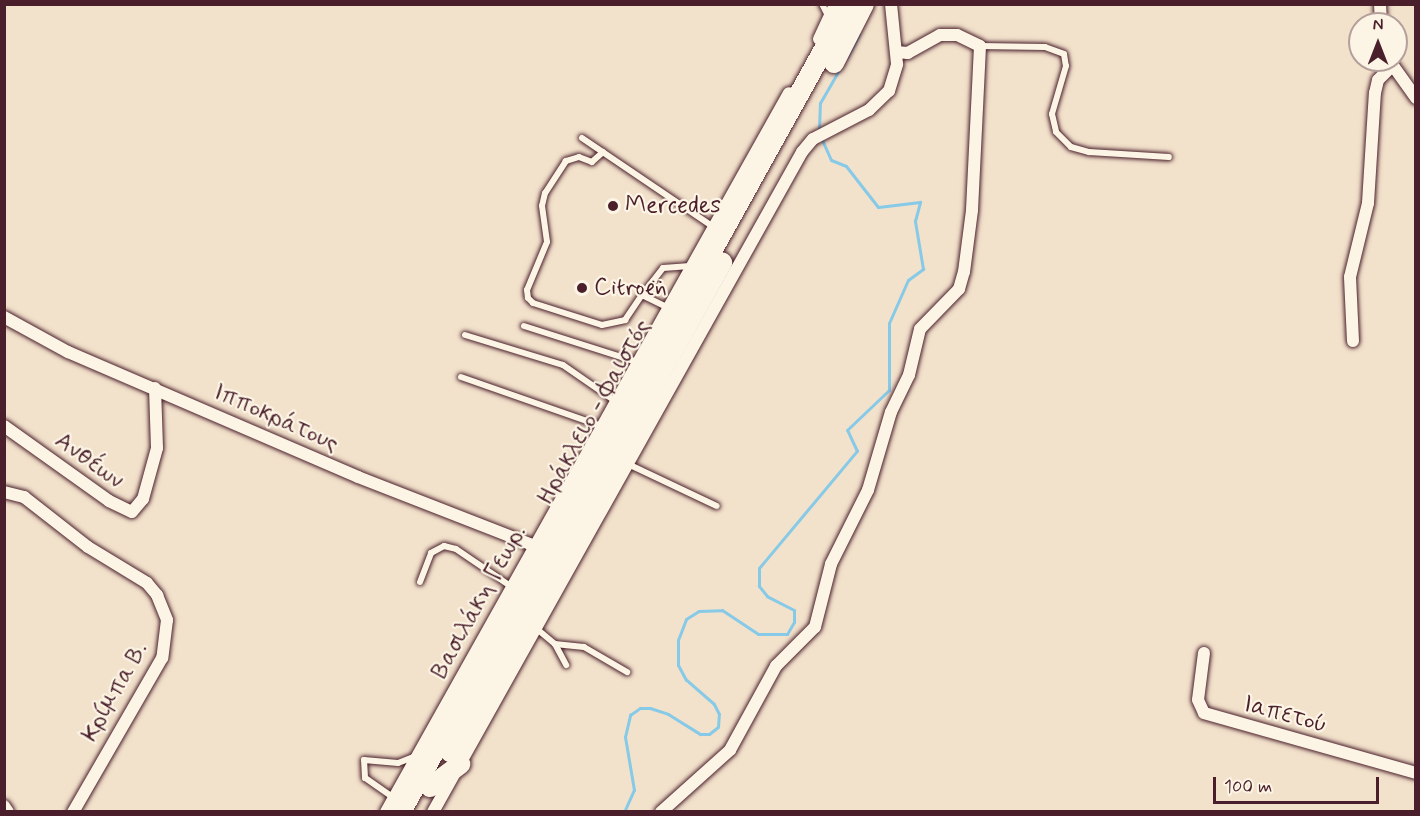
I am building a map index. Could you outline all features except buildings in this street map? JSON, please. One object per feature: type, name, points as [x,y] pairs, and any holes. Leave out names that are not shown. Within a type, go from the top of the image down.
[{"type":"main road","name":"Ηράκλειο - Φαιστός","points":[[397,805],[739,203],[849,4]]},
{"type":"main road","name":"Ηράκλειο - Φαιστός","points":[[416,812],[850,35],[865,4]]},
{"type":"main road","points":[[712,226],[739,203]]},
{"type":"main road","points":[[537,629],[539,592]]},
{"type":"main road","points":[[430,787],[460,764]]},
{"type":"street","name":"Βασιλάκη Γεωρ.","points":[[386,812],[397,805],[417,756],[829,19],[835,4]]},
{"type":"street","points":[[433,812],[791,171],[816,136],[884,98],[896,75],[891,4]]},
{"type":"street","points":[[661,812],[730,750],[776,666],[815,627],[831,564],[868,490],[891,412],[909,375],[920,329],[959,289],[972,210],[980,46],[957,35],[940,35],[908,53],[896,52]]},
{"type":"street","points":[[1353,341],[1350,277],[1368,203],[1375,93],[1378,80],[1384,72]]},
{"type":"street","points":[[1397,72],[1416,98]]},
{"type":"street","name":"Ιπποκράτους","points":[[4,317],[68,352],[358,477],[535,546]]},
{"type":"street","name":"Ανθέων","points":[[4,426],[120,508],[132,512],[142,499],[157,448],[156,388]]},
{"type":"street","name":"Κρίμπα Β.","points":[[4,492],[24,497],[88,547],[147,583],[157,595],[167,620],[162,658],[73,812]]},
{"type":"street","name":"Ιαπετού","points":[[1204,653],[1198,700],[1204,713],[1416,773]]},
{"type":"street","points":[[4,806],[8,812]]},
{"type":"lane","points":[[822,4],[829,19]]},
{"type":"lane","points":[[980,46],[1045,47],[1064,54],[1066,66],[1052,114],[1056,132],[1071,147],[1089,152],[1169,157]]},
{"type":"lane","points":[[582,138],[712,226]]},
{"type":"lane","points":[[603,152],[592,162],[579,158],[566,161],[546,194],[542,206],[547,242],[527,290],[528,298],[533,303],[602,325],[625,320],[663,268],[690,266]]},
{"type":"lane","points":[[642,295],[667,308]]},
{"type":"lane","points":[[524,326],[636,362]]},
{"type":"lane","points":[[465,335],[563,365],[615,401]]},
{"type":"lane","points":[[461,377],[601,426]]},
{"type":"lane","points":[[627,464],[717,506]]},
{"type":"lane","points":[[420,582],[431,553],[444,546],[456,549],[512,587]]},
{"type":"lane","points":[[537,629],[555,644],[566,666]]},
{"type":"lane","points":[[555,644],[584,647],[627,672]]},
{"type":"lane","points":[[397,805],[365,778],[364,760],[398,763],[417,756]]},
{"type":"waterway","points":[[847,57],[859,34]]},
{"type":"waterway","points":[[819,130],[820,103],[839,70]]},
{"type":"waterway","points":[[624,812],[634,790],[625,737],[630,715],[640,708],[650,708],[668,714],[700,734],[709,734],[718,727],[719,714],[714,704],[686,680],[678,665],[678,640],[686,619],[699,611],[722,610],[758,634],[787,634],[794,622],[794,610],[767,596],[759,586],[759,568],[857,451],[847,430],[889,390],[889,323],[908,280],[923,269],[915,221],[920,202],[878,207],[846,166],[831,160],[822,140]]},
{"type":"place","name":"Mercedes","points":[[613,206]]},
{"type":"place","name":"Citroën","points":[[582,288]]}]
